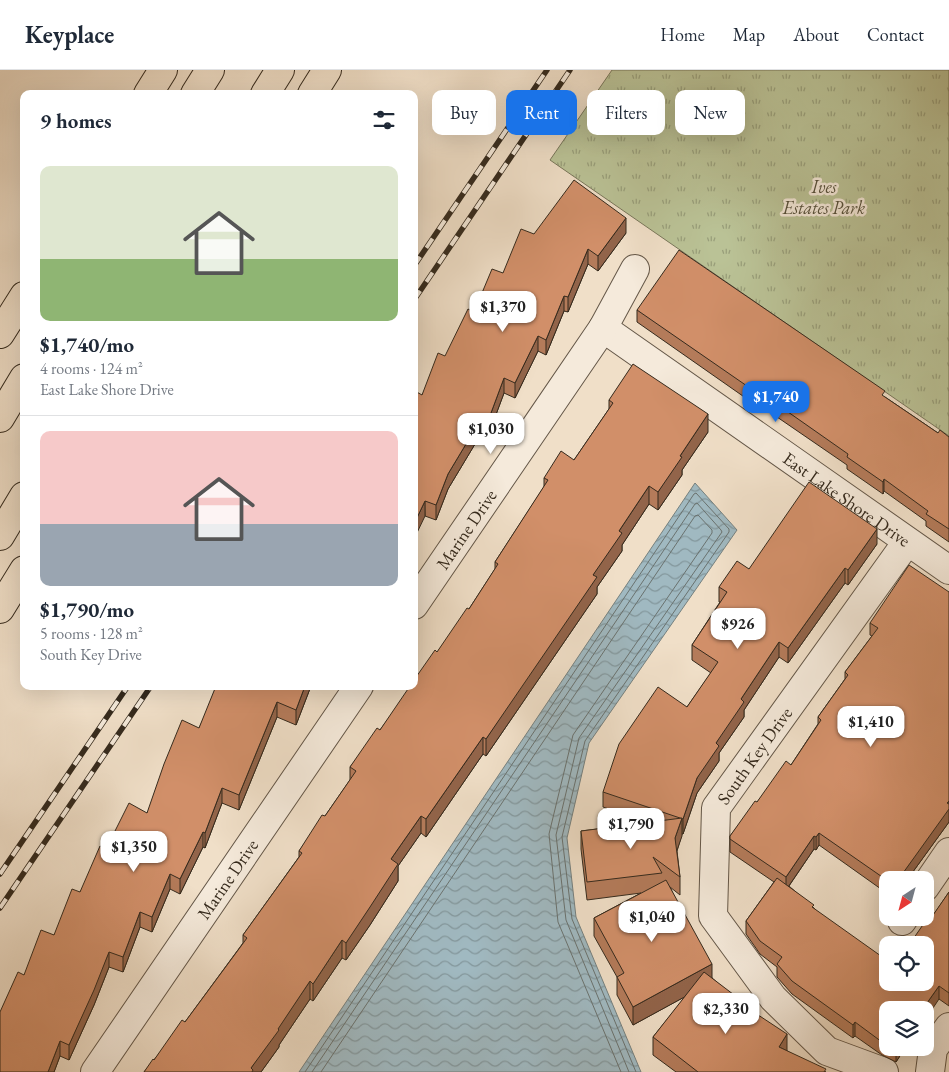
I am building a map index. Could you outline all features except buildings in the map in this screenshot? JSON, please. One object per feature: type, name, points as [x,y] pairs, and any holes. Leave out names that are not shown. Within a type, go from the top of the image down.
[{"type":"highway","points":[[150,90],[163,70]]},
{"type":"highway","points":[[198,90],[210,70]]},
{"type":"highway","points":[[268,90],[280,70]]},
{"type":"highway","points":[[314,90],[326,70]]},
{"type":"highway","points":[[0,334],[20,302]]},
{"type":"highway","points":[[0,418],[20,385]]},
{"type":"highway","points":[[0,536],[20,503]]},
{"type":"highway","points":[[0,609],[20,576]]},
{"type":"street","points":[[604,328],[635,269]]},
{"type":"street","name":"East Lake Shore Drive","points":[[604,328],[949,570]]},
{"type":"street","name":"Marine Drive","points":[[418,600],[604,328]]},
{"type":"street","name":"South Key Drive","points":[[884,1072],[827,1051],[773,998],[713,916],[716,808],[907,542]]},
{"type":"street","name":"Marine Drive","points":[[95,1072],[355,690]]},
{"type":"street","points":[[934,874],[949,852]]},
{"type":"street","points":[[930,1072],[933,1049],[949,1026]]},
{"type":"green space","name":"Ives Estates Park","points":[[612,70],[949,70],[949,436],[550,160],[567,135],[577,135],[577,121],[587,106],[587,135],[665,135],[665,90],[598,90]]},
{"type":"water","points":[[695,483],[737,530],[589,743],[567,838],[576,917],[641,1072],[299,1072]]},
{"type":"railway","points":[[418,260],[547,70]]},
{"type":"railway","points":[[418,294],[570,70]]},
{"type":"railway","points":[[0,874],[125,690]]},
{"type":"railway","points":[[0,908],[148,690]]}]
